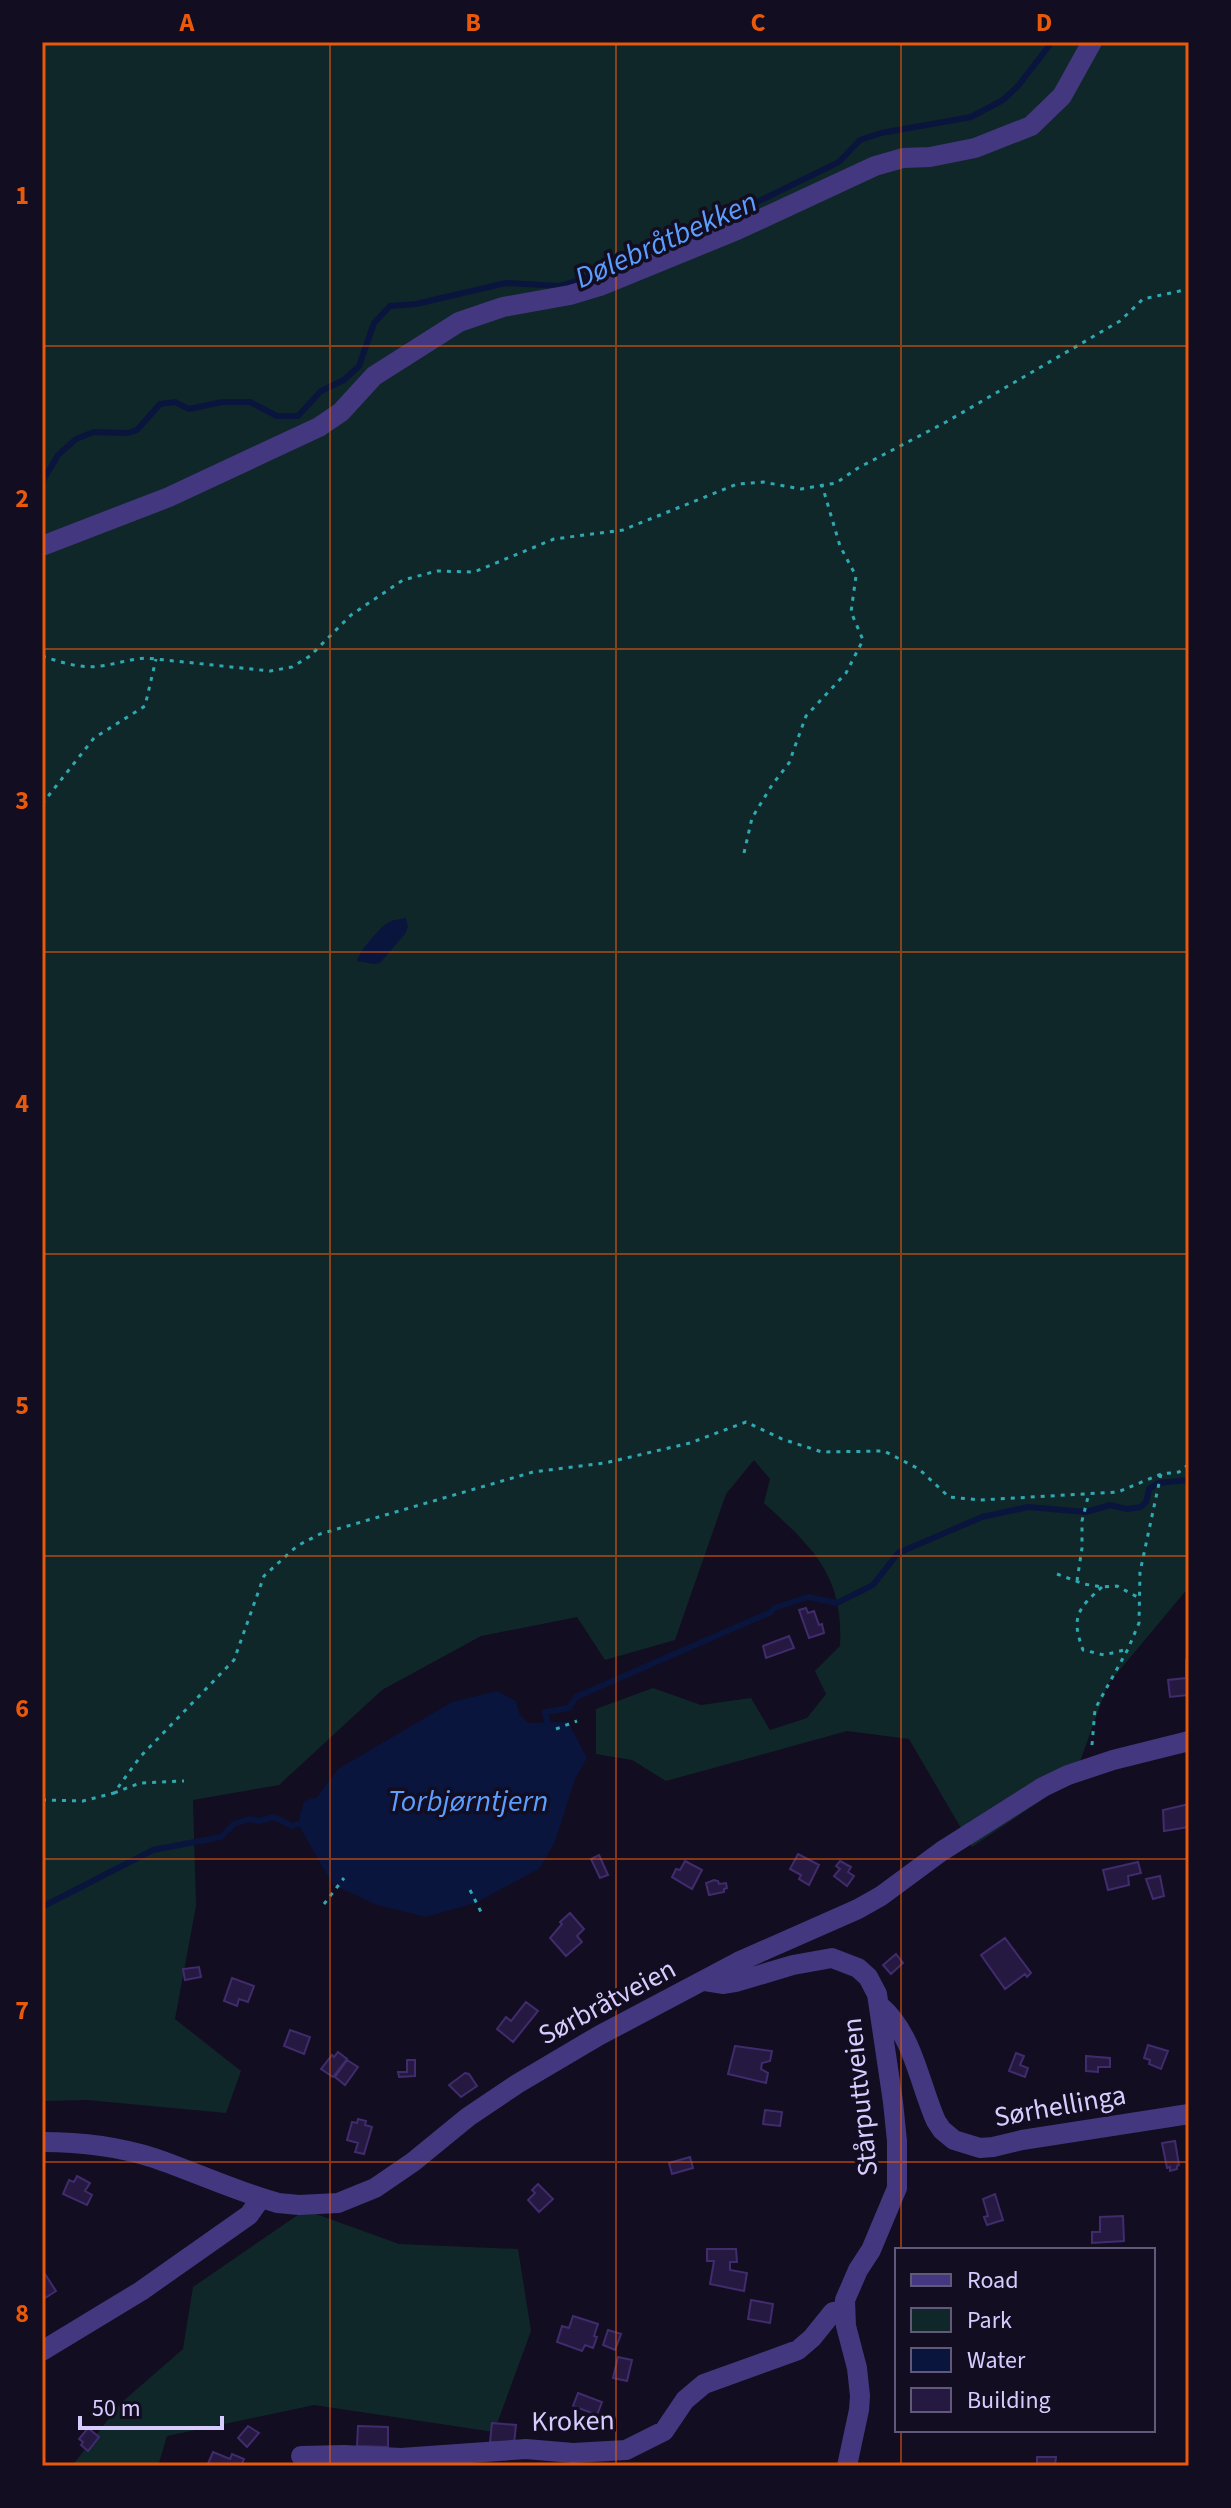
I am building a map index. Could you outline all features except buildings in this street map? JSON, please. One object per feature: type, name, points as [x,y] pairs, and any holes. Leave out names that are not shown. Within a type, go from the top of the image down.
[{"type":"street","points":[[42,546],[169,497],[319,427],[341,412],[374,376],[459,322],[503,307],[570,295],[600,286],[737,230],[875,166],[903,158],[930,157],[975,148],[1031,126],[1062,96],[1092,42]]},
{"type":"street","name":"Sørbråtveien","points":[[42,2142],[123,2150],[261,2198],[289,2204],[338,2203],[375,2188],[517,2084],[625,2021],[738,1962],[881,1896],[1019,1800],[1068,1775],[1189,1741]]},
{"type":"street","name":"Stårputtveien","points":[[705,1981],[736,1982],[793,1965],[832,1958],[858,1968],[877,1994],[894,2118],[897,2188],[871,2250],[850,2285],[843,2310]]},
{"type":"street","name":"Sørhellinga","points":[[879,2005],[888,2013],[909,2047],[936,2121],[947,2134],[964,2144],[993,2147],[1189,2114]]},
{"type":"street","points":[[42,2351],[141,2291],[249,2215],[261,2198]]},
{"type":"street","points":[[843,2310],[857,2368],[860,2396],[847,2466]]},
{"type":"street","name":"Kroken","points":[[301,2456],[401,2458],[526,2449],[573,2453],[626,2450],[664,2431],[685,2400],[704,2384],[798,2350],[833,2312],[843,2310]]},
{"type":"path","points":[[42,656],[65,664],[98,667],[132,659],[156,659],[270,671],[292,667],[310,656],[351,615],[403,580],[437,571],[474,572],[554,539],[623,530],[737,484],[763,482],[801,489],[836,483],[1120,321],[1143,299],[1189,289]]},
{"type":"path","points":[[744,853],[752,818],[789,763],[806,716],[846,673],[863,640],[851,612],[856,576],[840,546],[822,485]]},
{"type":"path","points":[[42,804],[94,738],[145,706],[156,659]]},
{"type":"path","points":[[114,1793],[140,1757],[234,1660],[264,1576],[297,1546],[320,1534],[533,1472],[605,1463],[690,1443],[746,1422],[782,1439],[822,1452],[884,1451],[919,1469],[949,1497],[980,1500],[1118,1492],[1161,1474],[1179,1472],[1189,1464]]},
{"type":"path","points":[[1090,1768],[1095,1709],[1139,1623],[1140,1572],[1161,1474]]},
{"type":"path","points":[[1077,1581],[1082,1521],[1089,1493]]},
{"type":"path","points":[[1057,1574],[1102,1587],[1117,1586],[1141,1599]]},
{"type":"path","points":[[1102,1587],[1078,1615],[1076,1631],[1083,1650],[1104,1655],[1128,1649]]},
{"type":"path","points":[[556,1729],[577,1721]]},
{"type":"path","points":[[42,1800],[83,1801],[140,1783],[184,1781]]},
{"type":"path","points":[[324,1904],[344,1878]]},
{"type":"path","points":[[470,1890],[481,1912]]},
{"type":"green space","points":[[42,42],[1189,42],[1189,1587],[1108,1684],[1074,1778],[972,1847],[909,1739],[847,1731],[666,1781],[632,1760],[596,1754],[596,1709],[653,1688],[701,1705],[751,1698],[770,1730],[807,1718],[826,1694],[815,1671],[840,1646],[837,1600],[822,1564],[797,1534],[764,1503],[770,1479],[754,1460],[726,1494],[675,1640],[605,1660],[577,1617],[481,1636],[382,1690],[279,1785],[193,1800],[196,1906],[175,2019],[241,2071],[226,2113],[87,2100],[42,2101]]},
{"type":"green space","points":[[305,2210],[399,2244],[518,2249],[531,2331],[494,2432],[314,2405],[167,2436],[158,2466],[72,2466],[121,2403],[183,2349],[193,2287]]},
{"type":"water","points":[[406,918],[408,927],[405,934],[380,963],[357,961],[363,948],[383,926]]},
{"type":"water","name":"Torbjørntjern","points":[[497,1691],[516,1701],[520,1715],[528,1723],[568,1722],[587,1758],[575,1779],[555,1842],[539,1869],[475,1903],[426,1917],[377,1905],[333,1885],[298,1824],[304,1801],[317,1797],[338,1769],[452,1702]]},
{"type":"waterway","name":"Dølebråtbekken","points":[[42,482],[58,455],[76,439],[94,432],[128,433],[137,430],[160,404],[175,402],[189,409],[222,402],[250,402],[277,416],[298,416],[321,391],[344,380],[359,366],[374,323],[390,306],[416,304],[506,283],[560,286],[588,277],[677,241],[839,162],[860,140],[881,133],[971,117],[1003,100],[1018,86],[1052,42]]},
{"type":"waterway","points":[[547,1721],[545,1712],[569,1708],[576,1697],[771,1612],[774,1608],[808,1597],[837,1603],[873,1585],[898,1553],[982,1517],[1028,1507],[1086,1512],[1110,1505],[1127,1509],[1141,1507],[1146,1502],[1149,1489],[1158,1483],[1189,1480]]},
{"type":"waterway","points":[[42,1907],[153,1850],[221,1837],[234,1824],[249,1819],[259,1821],[274,1817],[292,1826],[298,1824]]}]
